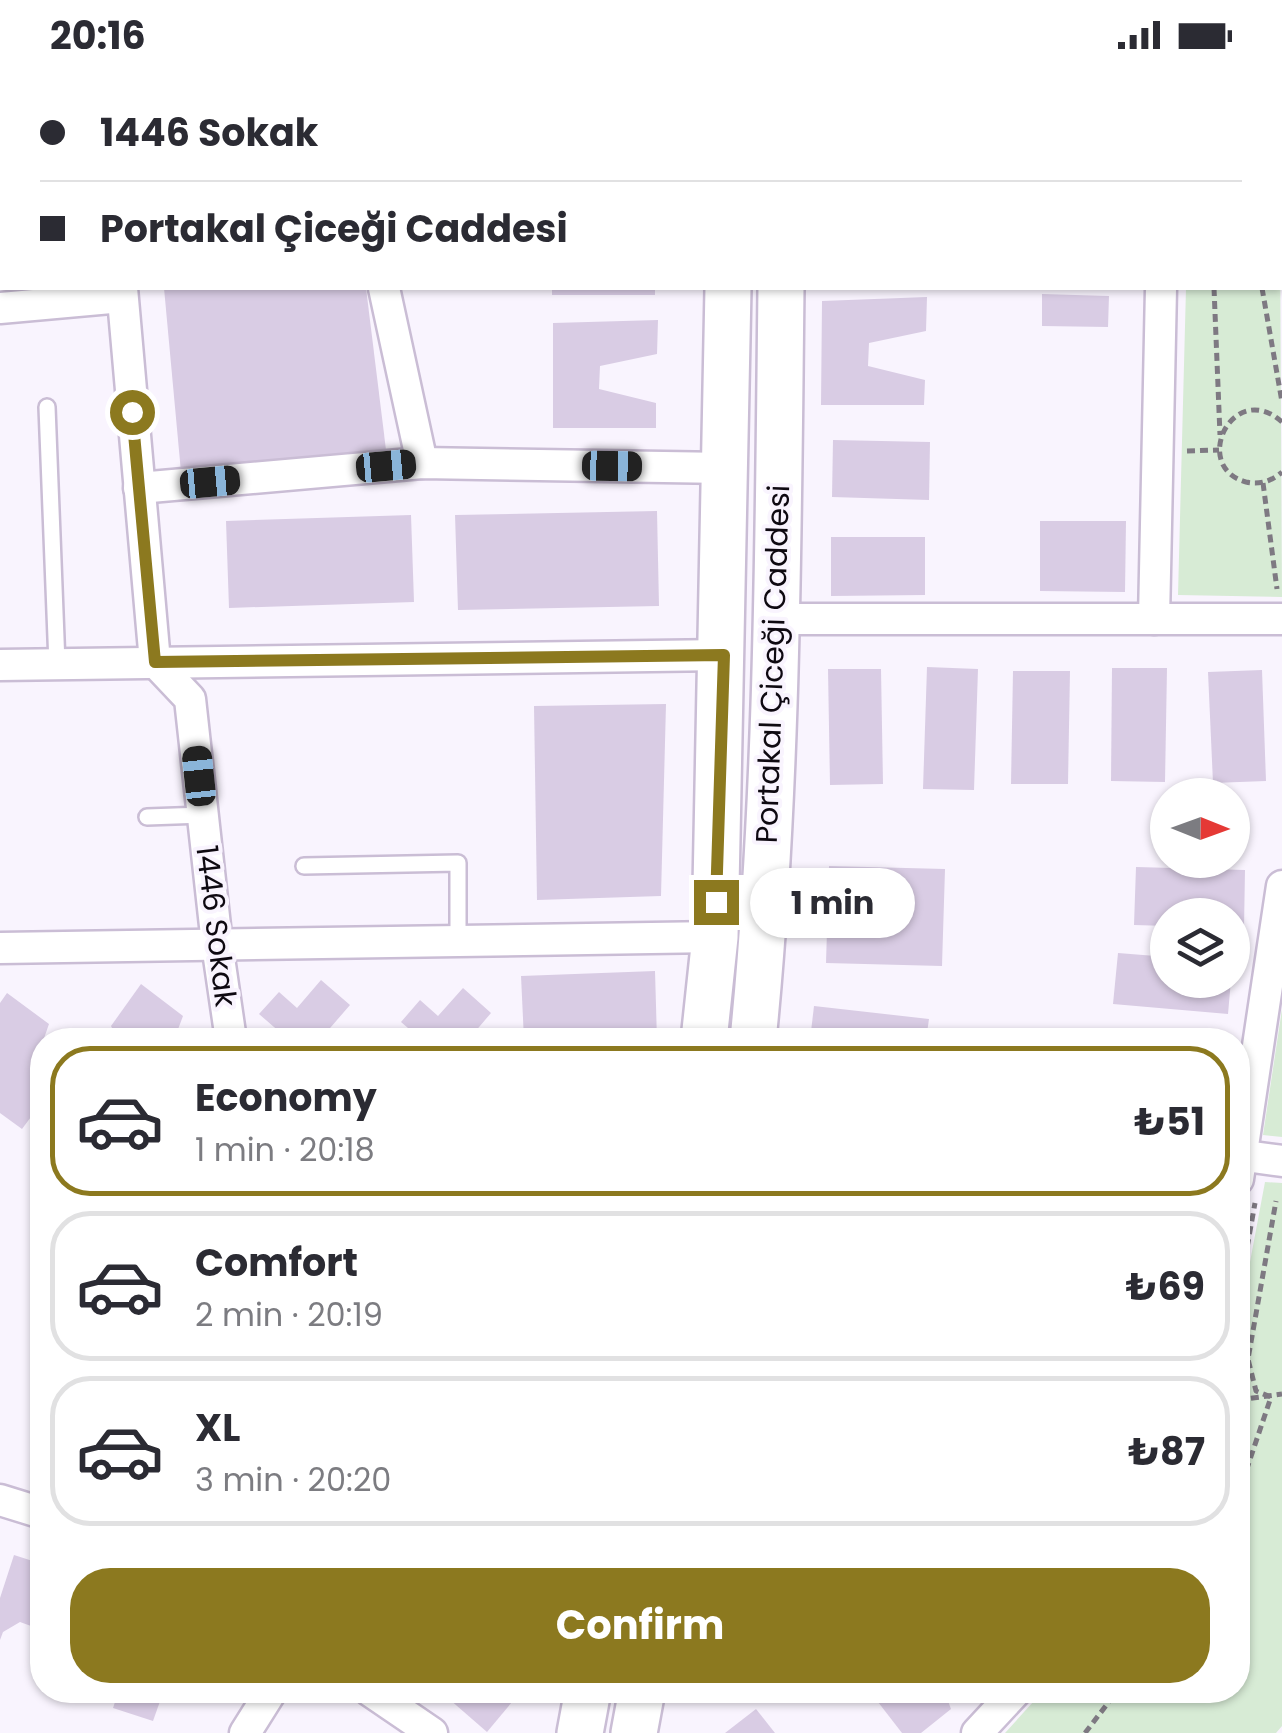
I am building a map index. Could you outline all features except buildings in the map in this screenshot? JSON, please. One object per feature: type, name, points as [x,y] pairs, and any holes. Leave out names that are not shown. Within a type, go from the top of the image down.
[{"type":"main road","name":"Portakal Çiceği Caddesi","points":[[705,1028],[716,936],[728,290]]},
{"type":"main road","name":"Portakal Çiceği Caddesi","points":[[754,1028],[764,928],[777,619],[782,290]]},
{"type":"main road","points":[[580,1733],[586,1703]]},
{"type":"main road","points":[[634,1733],[640,1703]]},
{"type":"street","points":[[384,290],[422,463]]},
{"type":"street","points":[[1154,620],[1161,290]]},
{"type":"street","points":[[0,308],[122,292],[155,662]]},
{"type":"street","points":[[139,488],[422,463],[726,468]]},
{"type":"street","points":[[777,619],[1154,620],[1280,608]]},
{"type":"street","points":[[0,665],[724,655]]},
{"type":"street","name":"1446 Sokak","points":[[155,662],[190,699],[229,1028]]},
{"type":"street","points":[[1250,1120],[1282,886]]},
{"type":"street","points":[[0,948],[716,936]]},
{"type":"street","points":[[1250,1169],[1282,1161]]},
{"type":"street","points":[[0,1500],[30,1510]]},
{"type":"street","points":[[245,1733],[264,1703]]},
{"type":"street","points":[[388,1703],[432,1733]]},
{"type":"street","points":[[977,1733],[1004,1703]]},
{"type":"lane","points":[[47,407],[57,664]]},
{"type":"lane","points":[[147,817],[203,815]]},
{"type":"lane","points":[[304,866],[458,862],[458,941]]},
{"type":"path","points":[[1214,290],[1219,450],[1229,472],[1239,480],[1264,483],[1282,472]]},
{"type":"path","points":[[1262,290],[1282,402]]},
{"type":"path","points":[[1272,346],[1282,344]]},
{"type":"path","points":[[1220,438],[1225,426],[1244,412],[1268,412],[1282,422]]},
{"type":"path","points":[[1182,451],[1219,450]]},
{"type":"path","points":[[1264,483],[1280,608]]},
{"type":"path","points":[[1250,1349],[1276,1200]]},
{"type":"path","points":[[1250,1368],[1256,1391],[1271,1397]]},
{"type":"path","points":[[1250,1399],[1282,1394]]},
{"type":"path","points":[[1250,1459],[1271,1397]]},
{"type":"path","points":[[1085,1733],[1108,1703]]},
{"type":"green space","points":[[1186,290],[1280,290],[1282,597],[1178,595]]},
{"type":"green space","points":[[1282,1009],[1282,1137],[1263,1135]]},
{"type":"green space","points":[[1265,1182],[1282,1183],[1282,1726],[1276,1733],[1005,1733],[1032,1703],[1250,1703],[1250,1262]]},
{"type":"route","points":[[132,412],[155,662],[724,655],[716,902]]}]
